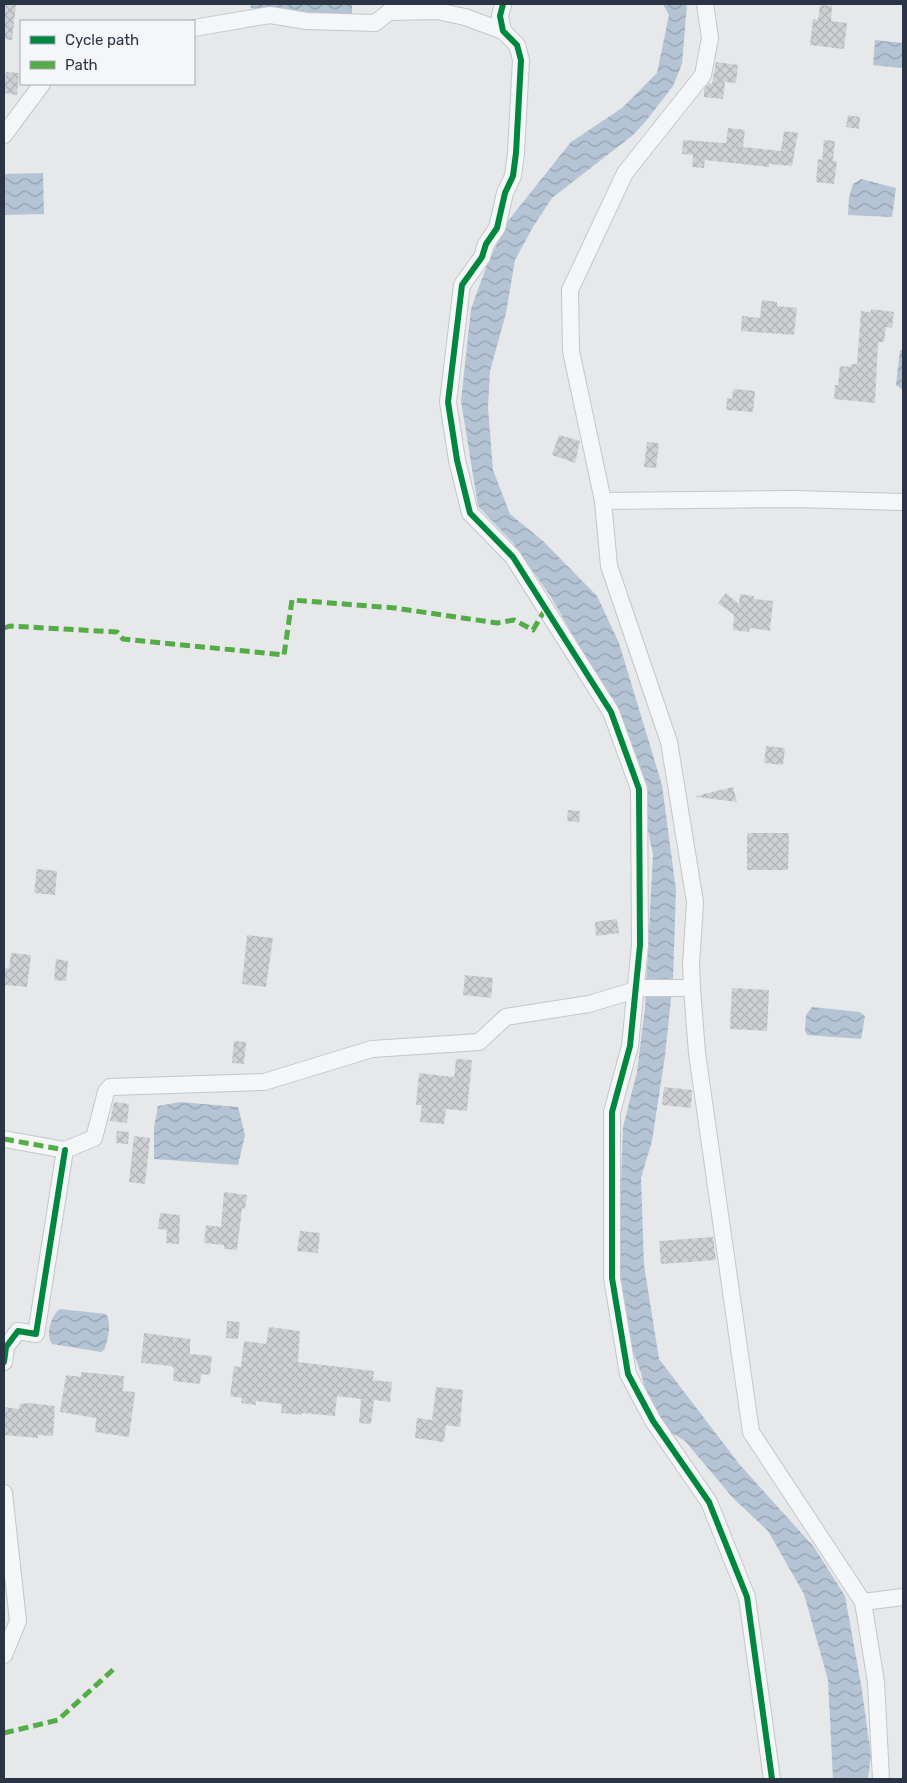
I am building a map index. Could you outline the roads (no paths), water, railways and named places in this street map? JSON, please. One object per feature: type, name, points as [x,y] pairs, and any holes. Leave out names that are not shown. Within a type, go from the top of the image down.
[{"type":"street","points":[[503,4],[500,16],[503,31]]},
{"type":"street","points":[[705,4],[710,38],[702,74],[625,173],[570,290],[571,351],[602,501],[609,566],[669,742],[695,902],[691,965],[697,1053],[751,1432],[863,1602],[876,1682],[882,1779]]},
{"type":"street","points":[[195,28],[270,15],[307,21],[375,23],[389,12],[437,11],[465,17],[503,31],[517,45],[521,60],[513,176],[505,193],[497,228],[486,244],[482,257],[462,284],[448,402],[457,460],[470,513],[514,557],[606,704],[639,789],[639,989],[630,1046],[612,1112],[612,1278],[628,1374],[653,1421],[709,1502],[746,1597],[772,1779]]},
{"type":"street","points":[[4,136],[41,85]]},
{"type":"street","points":[[602,501],[794,499],[903,502]]},
{"type":"street","points":[[4,1139],[65,1150],[94,1138],[106,1092],[110,1087],[264,1082],[372,1049],[479,1042],[506,1017],[589,1004],[639,989],[674,986],[692,988]]},
{"type":"street","points":[[4,1362],[6,1347],[18,1331],[36,1334],[65,1150]]},
{"type":"street","points":[[4,1493],[18,1621],[4,1655]]},
{"type":"street","points":[[863,1602],[903,1597]]},
{"type":"water","points":[[250,4],[352,4],[352,14],[336,19],[251,8]]},
{"type":"water","points":[[663,4],[687,4],[682,64],[673,86],[633,135],[552,198],[515,260],[506,313],[490,371],[488,408],[493,470],[510,514],[543,541],[597,596],[619,643],[662,785],[676,890],[673,980],[665,1056],[652,1141],[641,1178],[644,1265],[659,1359],[740,1465],[814,1547],[845,1596],[861,1684],[871,1755],[868,1779],[833,1779],[828,1680],[804,1594],[768,1531],[733,1498],[685,1441],[653,1421],[641,1373],[626,1333],[618,1266],[623,1127],[637,1072],[645,1008],[653,854],[639,789],[590,665],[551,597],[513,543],[478,506],[461,401],[471,309],[487,265],[508,221],[571,142],[622,108],[657,73],[669,15]]},
{"type":"water","points":[[875,40],[903,43],[903,66],[900,68],[873,65]]},
{"type":"water","points":[[43,173],[44,214],[4,215],[4,174]]},
{"type":"water","points":[[861,179],[896,188],[892,217],[848,215],[849,197],[853,184]]},
{"type":"water","points":[[900,350],[903,350],[903,390],[896,385]]},
{"type":"water","points":[[812,1007],[860,1012],[865,1016],[861,1039],[807,1035],[805,1031],[806,1015]]},
{"type":"water","points":[[180,1102],[238,1107],[245,1135],[238,1165],[154,1159],[154,1127],[158,1106]]},
{"type":"water","points":[[60,1309],[106,1314],[109,1327],[104,1350],[101,1352],[52,1344],[49,1336],[50,1325]]}]
